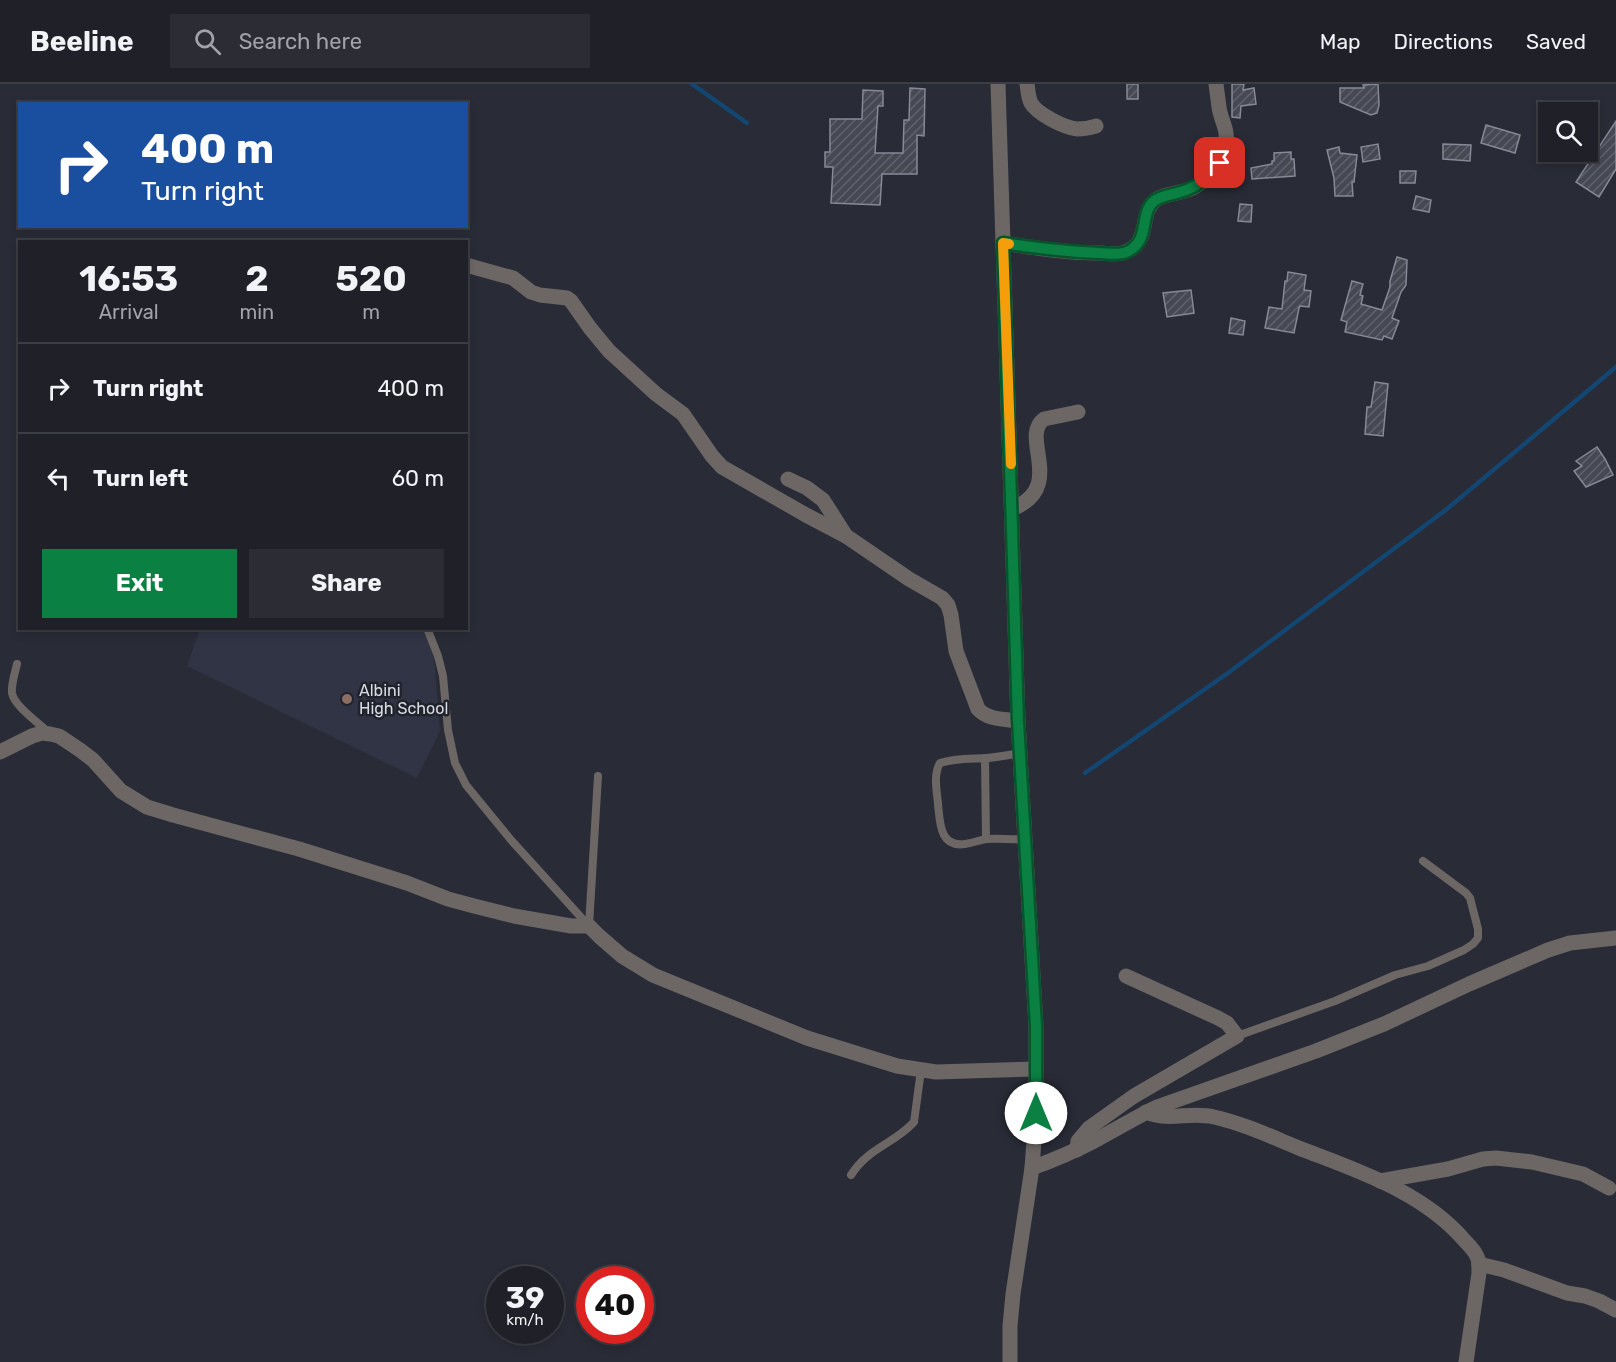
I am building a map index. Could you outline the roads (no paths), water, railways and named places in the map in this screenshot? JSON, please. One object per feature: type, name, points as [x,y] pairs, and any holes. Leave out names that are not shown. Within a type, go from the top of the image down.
[{"type":"street","points":[[998,84],[1018,721],[1036,1026],[1036,1113],[1032,1168],[1013,1294],[1010,1362]]},
{"type":"street","points":[[1027,84],[1030,102],[1036,109],[1053,120],[1073,129],[1096,126]]},
{"type":"street","points":[[1003,243],[1053,251],[1085,253],[1122,253],[1137,245],[1142,237],[1151,204],[1158,198],[1195,187],[1220,163],[1224,153],[1226,132],[1220,113],[1216,84]]},
{"type":"street","points":[[468,266],[513,278],[531,292],[567,298],[572,301],[609,351],[683,414],[722,467],[846,536],[909,579],[942,598],[948,605],[956,651],[978,709],[988,717],[1018,721]]},
{"type":"street","points":[[1012,509],[1023,505],[1030,499],[1038,485],[1041,474],[1037,425],[1044,419],[1078,412]]},
{"type":"street","points":[[788,479],[807,488],[823,500],[846,536]]},
{"type":"street","points":[[0,752],[42,733],[59,736],[93,760],[121,791],[147,807],[307,851],[474,906],[513,916],[571,926],[589,926],[622,956],[662,979],[807,1038],[897,1066],[936,1072],[1036,1069]]},
{"type":"street","points":[[1032,1168],[1077,1150],[1146,1112],[1384,1024],[1548,950],[1570,943],[1616,938]]},
{"type":"street","points":[[1077,1150],[1081,1136],[1096,1123],[1134,1096],[1237,1035],[1227,1023],[1218,1018],[1126,976]]},
{"type":"street","points":[[1146,1112],[1156,1116],[1209,1116],[1230,1121],[1380,1181],[1426,1206],[1441,1217],[1472,1249],[1479,1264],[1466,1362]]},
{"type":"street","points":[[1380,1181],[1496,1158],[1532,1162],[1583,1174],[1609,1188]]},
{"type":"street","points":[[1479,1264],[1504,1270],[1567,1293],[1585,1296],[1616,1310]]},
{"type":"lane","points":[[428,630],[443,676],[448,730],[455,763],[466,785],[505,833],[589,926]]},
{"type":"lane","points":[[16,664],[12,694],[22,708],[50,734]]},
{"type":"lane","points":[[1020,753],[940,763],[936,770],[936,780],[940,827],[947,840],[960,844],[986,839],[1025,839]]},
{"type":"lane","points":[[986,758],[986,839]]},
{"type":"lane","points":[[589,926],[598,776]]},
{"type":"lane","points":[[1237,1035],[1335,1001],[1395,975],[1428,966],[1473,944],[1478,939],[1478,929],[1470,898],[1423,861]]},
{"type":"lane","points":[[850,1175],[864,1158],[914,1122],[921,1070]]},
{"type":"waterway","points":[[692,84],[747,123]]},
{"type":"waterway","points":[[1085,773],[1228,673],[1447,509],[1616,367]]},
{"type":"place","name":"Albini High School","points":[[347,699]]}]
